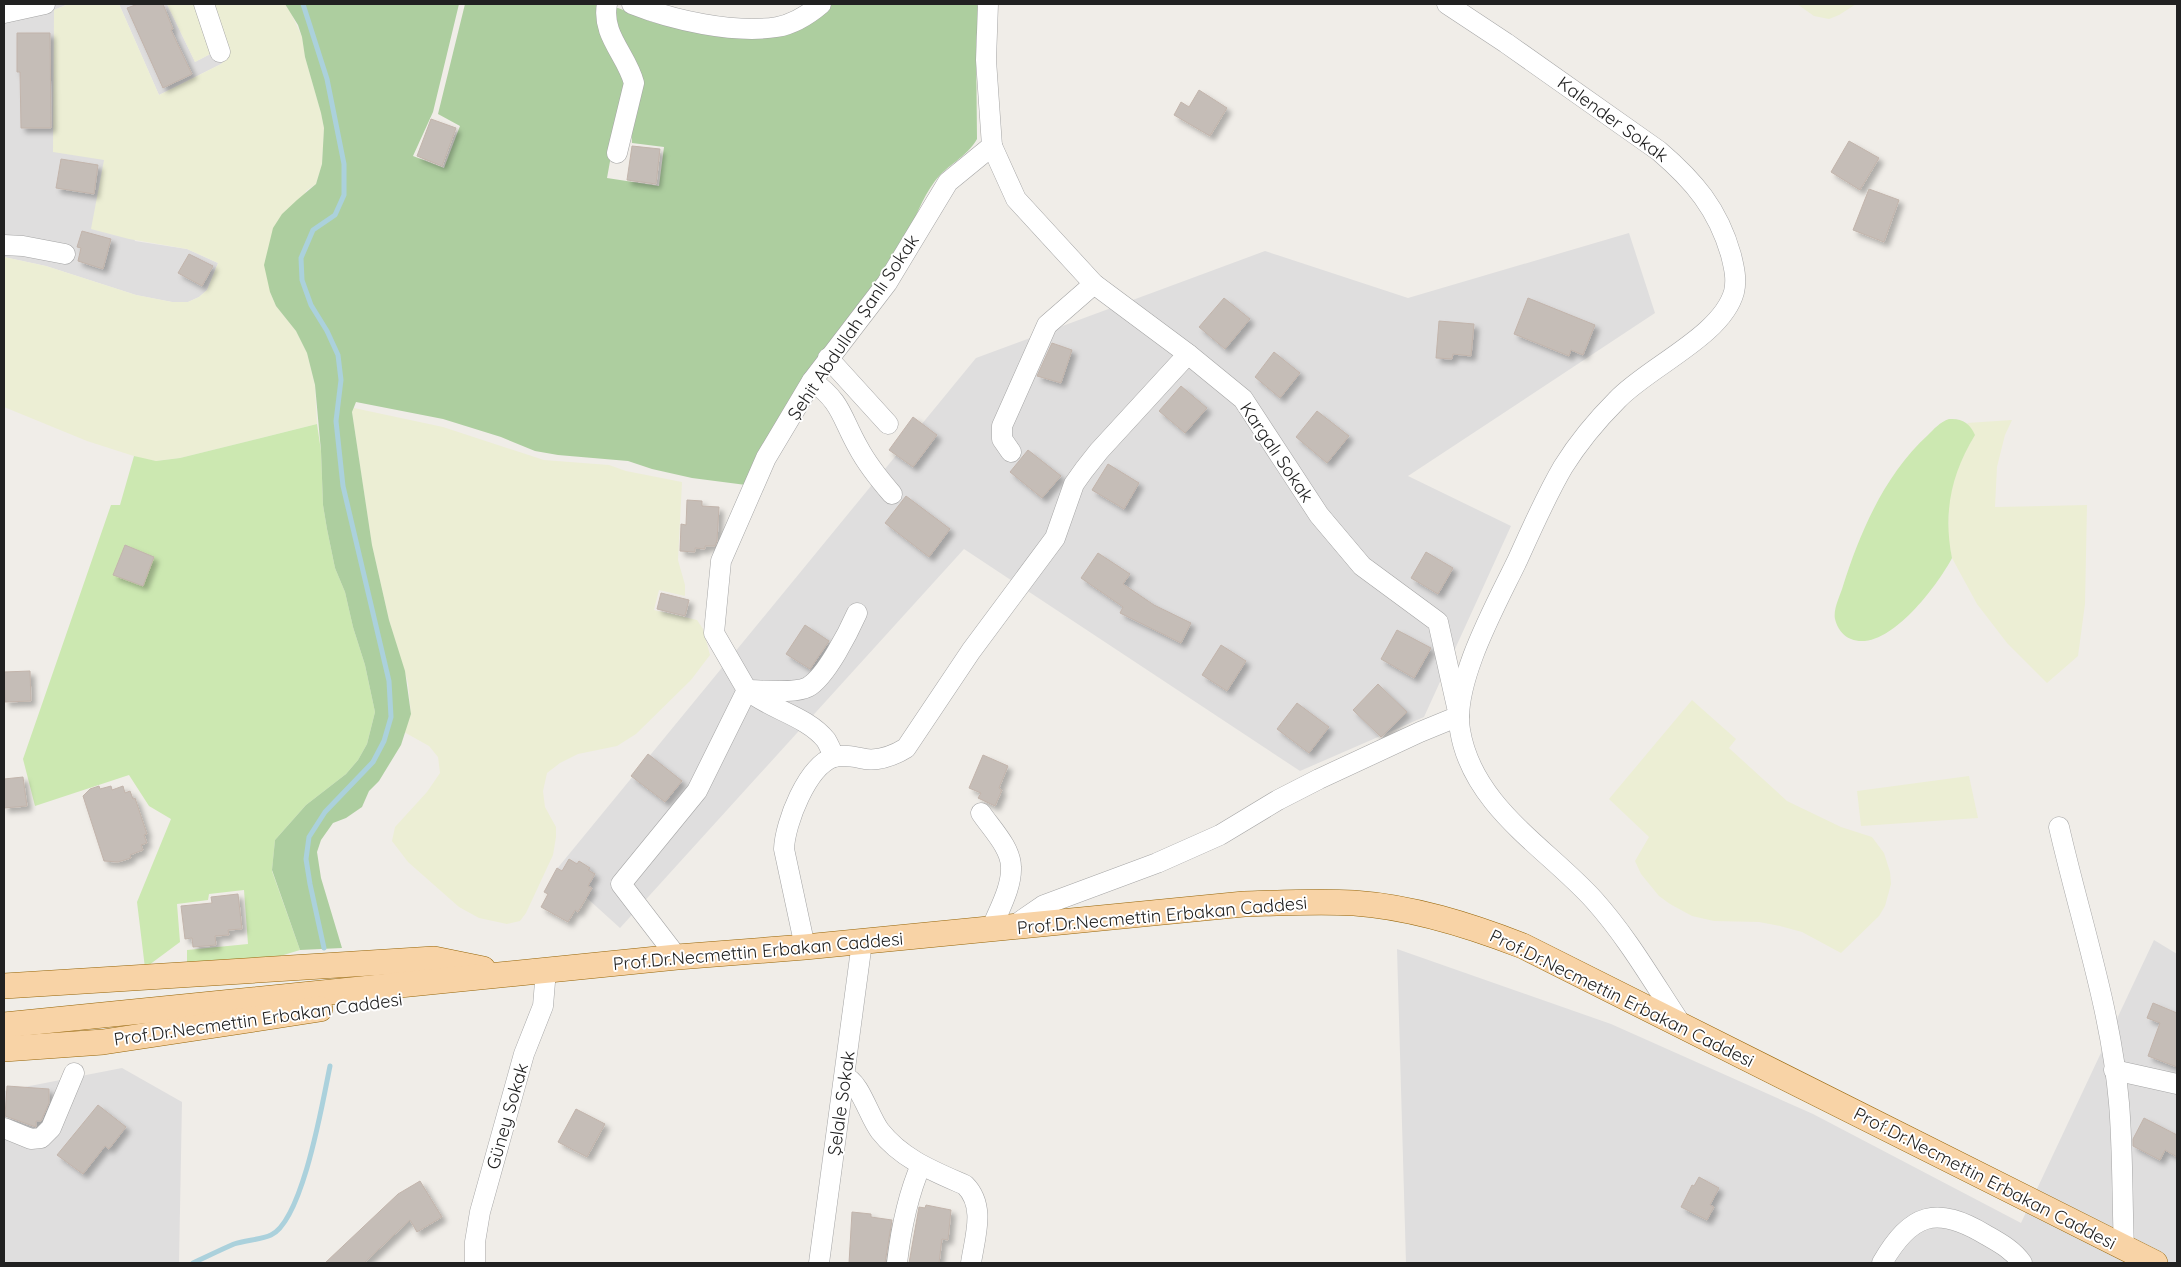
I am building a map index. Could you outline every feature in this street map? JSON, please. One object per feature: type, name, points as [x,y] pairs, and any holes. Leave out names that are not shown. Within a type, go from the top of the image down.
[{"type":"main road","name":"Prof.Dr.Necmettin Erbakan Caddesi","points":[[4,1024],[677,957],[862,942],[1244,904],[1355,903],[1443,918],[1523,946],[2154,1263]]},
{"type":"main road","name":"Prof.Dr.Necmettin Erbakan Caddesi","points":[[4,986],[434,959],[510,974]]},
{"type":"main road","name":"Prof.Dr.Necmettin Erbakan Caddesi","points":[[4,1049],[113,1040],[441,992],[510,974]]},
{"type":"street","points":[[4,13],[45,4]]},
{"type":"street","points":[[204,4],[220,52]]},
{"type":"street","points":[[607,4],[607,26],[631,73],[634,83],[617,153]]},
{"type":"street","points":[[632,4],[701,24],[756,28],[777,27],[792,23],[821,4]]},
{"type":"street","points":[[988,4],[986,60],[992,146]]},
{"type":"street","name":"Kalender Sokak","points":[[1447,4],[1506,42],[1659,150],[1708,202],[1721,225],[1736,272],[1734,292],[1718,322],[1618,398],[1597,421],[1564,466],[1548,496],[1474,656],[1462,695],[1459,716]]},
{"type":"street","name":"Kargalı Sokak","points":[[992,146],[1016,199],[1094,284],[1188,354],[1243,399],[1319,515],[1362,566],[1438,622],[1459,716]]},
{"type":"street","name":"Şehit Abdullah Şanlı Sokak","points":[[747,690],[714,634],[721,561],[766,458],[812,381],[887,283],[948,182],[992,146]]},
{"type":"street","points":[[4,244],[65,254]]},
{"type":"street","points":[[1011,452],[1002,439],[1002,426],[1037,343],[1047,325],[1094,284]]},
{"type":"street","points":[[805,947],[784,849],[784,835],[790,815],[805,786],[822,764],[834,758],[850,756],[868,759],[882,758],[894,755],[906,748],[971,652],[1055,538],[1074,484],[1084,470],[1099,450],[1188,354]]},
{"type":"street","points":[[828,358],[888,424]]},
{"type":"street","points":[[812,381],[827,392],[838,405],[869,466],[892,494]]},
{"type":"street","points":[[747,690],[796,690],[808,688],[818,679],[848,634],[857,613]]},
{"type":"street","points":[[747,690],[757,699],[786,712],[814,730],[826,740],[834,758]]},
{"type":"street","points":[[677,957],[621,884],[697,791],[747,690]]},
{"type":"street","points":[[1000,929],[1044,905],[1157,863],[1220,835],[1278,800],[1319,779],[1459,716],[1465,752],[1483,787],[1519,828],[1570,875],[1613,922],[1681,1024]]},
{"type":"street","points":[[981,813],[1006,850],[1012,865],[1000,929]]},
{"type":"street","points":[[2059,827],[2076,900],[2102,994],[2119,1102],[2124,1248]]},
{"type":"street","name":"Şelale Sokak","points":[[819,1263],[862,942]]},
{"type":"street","name":"Güney Sokak","points":[[475,1259],[480,1212],[522,1062],[543,1006],[546,970]]},
{"type":"street","points":[[2114,1070],[2177,1084]]},
{"type":"street","points":[[4,1128],[31,1139],[46,1135],[51,1128],[74,1073]]},
{"type":"street","points":[[845,1076],[854,1082],[871,1118],[880,1132],[906,1156],[965,1185],[974,1196],[978,1216],[972,1263]]},
{"type":"street","points":[[897,1263],[903,1216],[908,1196],[921,1165]]},
{"type":"street","points":[[1882,1263],[1906,1230],[1918,1221],[1933,1217],[1951,1218],[1969,1225],[2015,1252],[2022,1263]]},
{"type":"shaded area","points":[[4,4],[68,4],[54,10],[104,160],[135,241],[187,249],[218,263],[207,290],[199,297],[188,302],[172,302],[136,295],[46,266],[4,257]]},
{"type":"shaded area","points":[[119,4],[167,4],[195,62],[216,51],[227,58],[221,64],[159,95]]},
{"type":"shaded area","points":[[1629,233],[1655,313],[1408,476],[1511,526],[1424,717],[1300,771],[964,549],[620,928],[556,870],[976,358],[1265,251],[1408,298]]},
{"type":"shaded area","points":[[2154,940],[2177,954],[2177,1263],[1406,1263],[1397,949],[1611,1024],[1813,1114],[2021,1223]]},
{"type":"shaded area","points":[[122,1068],[182,1102],[179,1263],[4,1263],[4,1091]]},
{"type":"green space","points":[[69,4],[119,4],[159,95],[221,64],[227,58],[209,4],[285,4],[291,13],[302,37],[305,57],[321,113],[324,128],[322,164],[316,184],[306,191],[270,292],[276,306],[296,331],[307,353],[315,386],[317,424],[180,458],[156,461],[143,459],[87,441],[4,407],[4,257],[46,266],[136,295],[172,302],[188,302],[199,297],[207,290],[218,263],[187,249],[129,239],[91,229],[104,160],[53,152],[54,10]]},
{"type":"green space","points":[[167,4],[199,4],[216,51],[195,62]]},
{"type":"green space","points":[[285,4],[459,4],[433,112],[413,156],[444,168],[460,126],[438,114],[465,4],[602,4],[626,73],[607,178],[659,186],[664,147],[632,143],[627,59],[613,7],[652,22],[666,25],[727,35],[760,38],[774,37],[802,27],[831,4],[977,4],[979,10],[976,44],[977,139],[968,151],[940,175],[930,188],[905,241],[746,485],[692,478],[652,469],[628,461],[558,455],[535,451],[501,437],[443,419],[356,402],[352,412],[372,545],[389,620],[405,671],[411,714],[401,745],[379,781],[369,791],[362,807],[346,818],[333,823],[321,840],[317,852],[321,878],[342,948],[300,950],[272,870],[275,840],[306,805],[346,774],[358,760],[367,744],[375,712],[365,665],[353,627],[345,592],[335,568],[327,529],[323,505],[321,451],[315,385],[307,353],[296,331],[276,306],[270,292],[264,265],[273,228],[282,214],[316,184],[322,164],[324,128],[321,113],[305,57],[302,37],[298,25]]},
{"type":"green space","points":[[1797,4],[1856,4],[1829,19],[1814,16]]},
{"type":"green space","points":[[354,408],[443,427],[544,460],[609,465],[626,471],[682,482],[678,560],[685,585],[685,596],[659,590],[654,610],[697,620],[703,629],[710,655],[691,680],[636,734],[617,746],[578,754],[560,763],[547,773],[543,791],[545,807],[556,827],[553,855],[526,913],[520,921],[507,924],[479,918],[459,907],[408,862],[392,841],[395,827],[427,792],[440,773],[438,757],[429,746],[404,732],[411,714],[408,683],[389,620],[372,545],[352,412]]},
{"type":"green space","points":[[1949,419],[1958,419],[1965,422],[1971,427],[1975,435],[1960,464],[1951,494],[1948,525],[1952,558],[1923,599],[1895,627],[1880,636],[1865,641],[1851,639],[1845,636],[1839,628],[1835,619],[1835,611],[1857,545],[1876,505],[1899,467],[1935,428]]},
{"type":"green space","points":[[2012,420],[2005,435],[1997,467],[1995,507],[2087,505],[2085,604],[2078,656],[2047,683],[2007,643],[1977,604],[1952,558],[1948,539],[1949,501],[1952,483],[1958,466],[1974,435],[1967,423]]},
{"type":"green space","points":[[317,424],[321,451],[323,505],[327,529],[335,568],[345,592],[353,627],[365,665],[375,712],[367,744],[358,760],[346,774],[306,805],[275,840],[272,871],[300,950],[247,966],[187,973],[187,950],[248,944],[244,890],[209,894],[208,900],[177,904],[180,942],[145,968],[137,902],[171,819],[149,806],[129,775],[35,806],[23,759],[111,505],[120,505],[134,456],[156,461],[180,458]]},
{"type":"green space","points":[[1692,700],[1736,739],[1729,748],[1787,801],[1841,827],[1872,837],[1884,853],[1890,872],[1891,884],[1885,906],[1879,916],[1841,953],[1802,932],[1780,926],[1759,922],[1714,921],[1692,916],[1659,896],[1641,874],[1635,861],[1649,837],[1609,799]]},
{"type":"green space","points":[[1969,776],[1978,818],[1861,826],[1857,791]]},
{"type":"building","points":[[138,4],[163,4],[173,29],[171,30],[192,74],[163,88],[127,8]]},
{"type":"building","points":[[17,33],[50,33],[51,128],[21,128],[20,72],[17,72]]},
{"type":"building","points":[[1199,90],[1227,108],[1210,136],[1174,115],[1181,102],[1189,107]]},
{"type":"building","points":[[431,119],[456,128],[442,166],[417,156]]},
{"type":"building","points":[[1849,141],[1879,158],[1860,190],[1831,172]]},
{"type":"building","points":[[632,146],[660,149],[656,184],[627,180]]},
{"type":"building","points":[[61,159],[98,165],[94,194],[56,188]]},
{"type":"building","points":[[1869,189],[1899,200],[1884,242],[1853,230]]},
{"type":"building","points":[[82,231],[111,239],[103,269],[78,261],[81,248],[77,247]]},
{"type":"building","points":[[189,254],[213,266],[202,286],[178,273]]},
{"type":"building","points":[[1224,298],[1250,319],[1225,349],[1199,327]]},
{"type":"building","points":[[1528,298],[1595,325],[1583,355],[1571,350],[1569,356],[1514,334]]},
{"type":"building","points":[[1439,321],[1474,324],[1471,356],[1453,354],[1452,359],[1436,358]]},
{"type":"building","points":[[1052,343],[1072,350],[1061,383],[1037,376]]},
{"type":"building","points":[[1274,352],[1300,373],[1280,398],[1255,377]]},
{"type":"building","points":[[1181,386],[1207,408],[1185,433],[1159,411]]},
{"type":"building","points":[[1317,411],[1349,436],[1327,463],[1296,437]]},
{"type":"building","points":[[913,417],[937,435],[913,467],[889,450]]},
{"type":"building","points":[[1028,450],[1061,476],[1042,498],[1010,472]]},
{"type":"building","points":[[1108,464],[1139,483],[1124,509],[1092,490]]},
{"type":"building","points":[[906,496],[950,529],[929,557],[885,523]]},
{"type":"building","points":[[687,500],[702,501],[702,506],[719,507],[715,546],[705,546],[705,549],[695,548],[695,552],[680,551],[681,524],[686,525]]},
{"type":"building","points":[[125,545],[154,557],[143,586],[113,575]]},
{"type":"building","points":[[1426,552],[1453,568],[1438,594],[1411,578]]},
{"type":"building","points":[[1098,553],[1130,574],[1123,584],[1154,605],[1191,623],[1181,643],[1120,613],[1123,607],[1081,578]]},
{"type":"building","points":[[661,593],[689,600],[685,616],[657,609]]},
{"type":"building","points":[[805,625],[829,641],[810,669],[786,654]]},
{"type":"building","points":[[1397,630],[1431,648],[1414,678],[1381,659]]},
{"type":"building","points":[[1221,645],[1246,661],[1227,691],[1202,675]]},
{"type":"building","points":[[30,671],[31,701],[5,702],[4,672]]},
{"type":"building","points":[[1378,684],[1407,712],[1381,737],[1353,710]]},
{"type":"building","points":[[1297,703],[1329,727],[1309,753],[1277,729]]},
{"type":"building","points":[[648,754],[682,781],[665,802],[631,776]]},
{"type":"building","points":[[983,755],[1008,766],[999,788],[1002,790],[995,806],[978,798],[981,793],[969,788]]},
{"type":"building","points":[[23,777],[27,806],[4,808],[4,779]]},
{"type":"building","points":[[99,786],[100,789],[111,786],[112,790],[123,786],[125,793],[130,791],[133,799],[135,798],[147,834],[144,835],[147,843],[141,845],[143,850],[130,855],[131,858],[118,862],[104,861],[83,796],[90,789]]},
{"type":"building","points":[[569,859],[577,864],[579,861],[590,868],[588,870],[595,874],[588,886],[592,888],[578,912],[575,910],[568,922],[541,907],[548,894],[544,892],[557,868],[562,871]]},
{"type":"building","points":[[238,894],[242,929],[228,930],[229,935],[215,936],[216,945],[193,947],[192,938],[185,939],[181,906],[212,903],[211,897]]},
{"type":"building","points":[[2153,1003],[2177,1013],[2177,1067],[2148,1056],[2160,1023],[2147,1018]]},
{"type":"building","points":[[7,1086],[49,1089],[49,1103],[41,1121],[36,1121],[36,1127],[5,1116]]},
{"type":"building","points":[[98,1105],[126,1127],[109,1149],[105,1146],[83,1174],[57,1155]]},
{"type":"building","points":[[576,1109],[605,1124],[587,1157],[558,1142]]},
{"type":"building","points":[[2144,1118],[2177,1135],[2177,1157],[2165,1150],[2160,1160],[2133,1146],[2133,1139]]},
{"type":"building","points":[[1699,1177],[1719,1188],[1710,1205],[1714,1207],[1707,1220],[1681,1207],[1692,1185],[1694,1186]]},
{"type":"building","points":[[420,1181],[442,1217],[417,1232],[410,1220],[364,1263],[325,1263],[398,1194]]},
{"type":"building","points":[[926,1205],[951,1210],[948,1240],[942,1239],[939,1263],[909,1263],[919,1207],[925,1208]]},
{"type":"building","points":[[852,1212],[871,1214],[871,1217],[892,1220],[885,1263],[849,1263]]},
{"type":"waterway","points":[[303,4],[327,79],[344,164],[344,195],[335,215],[313,230],[301,258],[302,280],[311,305],[327,331],[338,355],[341,380],[336,421],[343,486],[389,681],[391,717],[384,741],[373,762],[325,812],[309,837],[306,859],[324,948]]},
{"type":"waterway","points":[[193,1263],[234,1244],[271,1235],[282,1225],[293,1207],[310,1158],[330,1066]]}]
